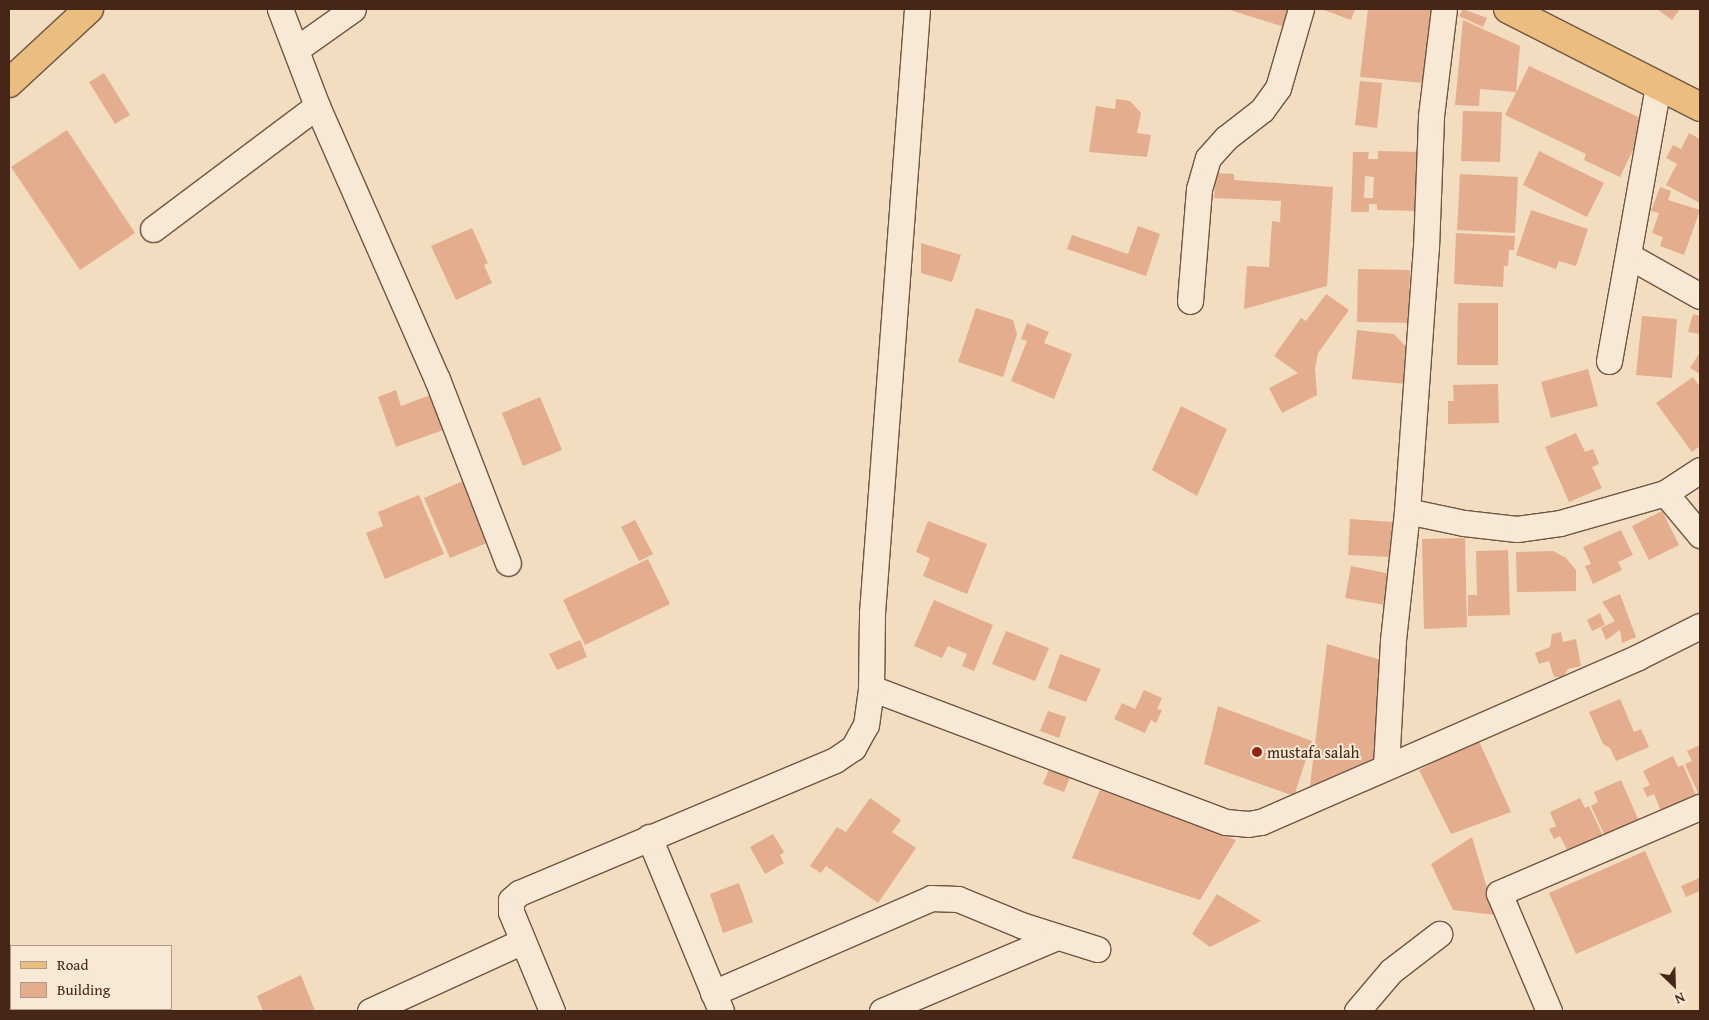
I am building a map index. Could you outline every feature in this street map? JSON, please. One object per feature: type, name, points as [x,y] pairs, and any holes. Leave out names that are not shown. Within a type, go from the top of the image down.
[{"type":"main road","points":[[9,83],[89,9]]},
{"type":"main road","points":[[1508,9],[1700,107]]},
{"type":"street","points":[[280,9],[298,48],[317,106],[438,379],[508,562]]},
{"type":"street","points":[[298,48],[353,9]]},
{"type":"street","points":[[552,1011],[510,912],[511,900],[519,893],[649,837],[790,780],[853,748],[866,725],[871,688],[872,613],[917,9]]},
{"type":"street","points":[[1190,300],[1200,189],[1208,158],[1226,138],[1262,110],[1278,88],[1301,9]]},
{"type":"street","points":[[1386,766],[1393,640],[1407,512],[1426,248],[1431,116],[1444,9]]},
{"type":"street","points":[[1609,361],[1658,86]]},
{"type":"street","points":[[153,229],[317,106]]},
{"type":"street","points":[[1629,256],[1700,296]]},
{"type":"street","points":[[1407,512],[1517,529],[1560,524],[1665,493],[1700,470]]},
{"type":"street","points":[[1665,493],[1700,536]]},
{"type":"street","points":[[871,688],[1226,822],[1261,822],[1638,657],[1700,626]]},
{"type":"street","points":[[1550,1011],[1500,893],[1700,807]]},
{"type":"street","points":[[649,837],[717,1002],[931,898],[958,900],[1097,949]]},
{"type":"street","points":[[1357,1011],[1391,971],[1439,934]]},
{"type":"street","points":[[882,1011],[1057,936]]},
{"type":"street","points":[[370,1011],[523,941]]},
{"type":"building","points":[[1227,9],[1293,9],[1287,28]]},
{"type":"building","points":[[1321,9],[1355,9],[1351,20]]},
{"type":"building","points":[[1368,9],[1431,9],[1423,83],[1360,77]]},
{"type":"building","points":[[1463,9],[1487,18],[1483,27],[1459,16]]},
{"type":"building","points":[[1657,9],[1680,9],[1672,20]]},
{"type":"building","points":[[1463,20],[1520,46],[1516,92],[1480,89],[1479,106],[1455,105]]},
{"type":"building","points":[[1529,66],[1647,121],[1620,177],[1584,160],[1586,154],[1505,115]]},
{"type":"building","points":[[104,73],[130,115],[115,124],[89,82]]},
{"type":"building","points":[[1360,81],[1382,83],[1377,128],[1355,125]]},
{"type":"building","points":[[1116,99],[1130,101],[1141,113],[1137,133],[1151,135],[1147,157],[1089,152],[1096,106],[1115,109]]},
{"type":"building","points":[[1463,111],[1502,112],[1500,162],[1461,161]]},
{"type":"building","points":[[67,130],[135,233],[80,270],[11,167]]},
{"type":"building","points":[[1689,133],[1700,139],[1700,203],[1666,185],[1677,164],[1666,158],[1673,145],[1681,149]]},
{"type":"building","points":[[1378,151],[1420,152],[1417,211],[1377,210],[1377,204],[1369,204],[1369,212],[1351,212],[1353,152],[1369,152],[1368,159],[1378,159]],"holes":[[[1365,176],[1374,177],[1373,198],[1364,198]]]},
{"type":"building","points":[[1539,151],[1604,183],[1587,217],[1523,185]]},
{"type":"building","points":[[1216,173],[1234,174],[1234,180],[1333,187],[1327,286],[1244,309],[1247,266],[1269,267],[1272,221],[1280,222],[1281,201],[1214,198]]},
{"type":"building","points":[[1460,174],[1518,177],[1515,233],[1457,230]]},
{"type":"building","points":[[1660,187],[1671,191],[1668,200],[1700,210],[1684,255],[1660,246],[1663,237],[1652,233],[1659,213],[1651,211]]},
{"type":"building","points":[[1531,210],[1588,229],[1576,266],[1559,261],[1556,269],[1516,255]]},
{"type":"building","points":[[1138,226],[1160,234],[1146,276],[1067,249],[1072,235],[1128,254]]},
{"type":"building","points":[[472,228],[488,263],[484,265],[492,283],[456,300],[431,246]]},
{"type":"building","points":[[1456,233],[1515,236],[1514,250],[1509,250],[1508,266],[1504,266],[1503,287],[1454,284]]},
{"type":"building","points":[[921,243],[961,255],[952,282],[921,273]]},
{"type":"building","points":[[1358,269],[1410,270],[1409,304],[1417,304],[1417,323],[1357,322]]},
{"type":"building","points":[[1326,294],[1349,310],[1318,353],[1315,369],[1317,395],[1282,413],[1269,388],[1298,373],[1274,356],[1301,318],[1306,321]]},
{"type":"building","points":[[1458,303],[1498,303],[1498,365],[1457,365]]},
{"type":"building","points":[[976,308],[1013,320],[1017,334],[1003,377],[958,362]]},
{"type":"building","points":[[1693,314],[1700,316],[1700,334],[1688,332]]},
{"type":"building","points":[[1642,316],[1677,319],[1672,378],[1636,375]]},
{"type":"building","points":[[1027,323],[1049,332],[1044,343],[1072,354],[1054,399],[1011,381],[1027,341],[1021,339]]},
{"type":"building","points":[[1357,330],[1394,334],[1409,350],[1407,384],[1352,379]]},
{"type":"building","points":[[1700,352],[1700,374],[1690,368]]},
{"type":"building","points":[[1588,369],[1598,406],[1551,418],[1541,382]]},
{"type":"building","points":[[1693,377],[1700,387],[1700,446],[1692,452],[1656,403]]},
{"type":"building","points":[[1498,384],[1499,423],[1448,424],[1448,401],[1454,401],[1453,385]]},
{"type":"building","points":[[396,390],[401,406],[433,394],[446,429],[396,447],[378,397]]},
{"type":"building","points":[[540,397],[562,450],[523,466],[502,413]]},
{"type":"building","points":[[1181,406],[1227,429],[1197,496],[1152,470]]},
{"type":"building","points":[[1576,433],[1585,452],[1593,449],[1599,464],[1592,467],[1602,488],[1569,502],[1545,447]]},
{"type":"building","points":[[463,481],[489,542],[450,558],[424,498]]},
{"type":"building","points":[[419,495],[444,554],[385,579],[366,533],[383,526],[378,512]]},
{"type":"building","points":[[1662,511],[1679,545],[1649,560],[1632,526]]},
{"type":"building","points":[[1350,519],[1393,522],[1391,557],[1348,555]]},
{"type":"building","points":[[635,520],[653,554],[639,561],[621,527]]},
{"type":"building","points":[[928,521],[987,544],[967,594],[923,576],[930,558],[916,552]]},
{"type":"building","points":[[1621,530],[1633,555],[1618,562],[1622,570],[1593,584],[1585,566],[1591,564],[1583,547]]},
{"type":"building","points":[[1465,538],[1467,627],[1424,629],[1422,539]]},
{"type":"building","points":[[1508,550],[1510,615],[1468,616],[1468,595],[1477,595],[1476,551]]},
{"type":"building","points":[[1553,551],[1566,558],[1576,570],[1576,591],[1517,592],[1516,552]]},
{"type":"building","points":[[648,559],[670,604],[585,645],[563,600]]},
{"type":"building","points":[[1351,566],[1391,574],[1385,605],[1345,598]]},
{"type":"building","points":[[1620,594],[1636,637],[1622,643],[1620,630],[1606,640],[1601,628],[1615,621],[1602,602]]},
{"type":"building","points":[[934,600],[993,625],[974,671],[962,666],[967,654],[948,646],[942,658],[914,646]]},
{"type":"building","points":[[1600,613],[1605,625],[1592,631],[1587,620]]},
{"type":"building","points":[[1006,631],[1049,648],[1035,681],[992,664]]},
{"type":"building","points":[[1561,632],[1563,642],[1576,639],[1581,666],[1568,669],[1563,677],[1554,677],[1549,661],[1539,664],[1535,653],[1550,647],[1552,634]]},
{"type":"building","points":[[580,640],[587,657],[557,670],[549,654]]},
{"type":"building","points":[[1327,644],[1381,660],[1378,770],[1310,786]]},
{"type":"building","points":[[1060,654],[1101,669],[1086,702],[1048,688]]},
{"type":"building","points":[[1144,690],[1162,698],[1157,709],[1162,710],[1156,723],[1151,720],[1145,733],[1114,719],[1122,703],[1135,709]]},
{"type":"building","points":[[1620,699],[1634,732],[1641,729],[1649,747],[1616,761],[1610,748],[1603,744],[1589,712]]},
{"type":"building","name":"mustafa salah","points":[[1218,706],[1312,741],[1294,796],[1204,764]]},
{"type":"building","points":[[1048,711],[1066,717],[1059,738],[1040,731]]},
{"type":"building","points":[[1478,739],[1511,812],[1451,834],[1419,770]]},
{"type":"building","points":[[1700,745],[1699,795],[1685,764],[1692,761],[1687,751]]},
{"type":"building","points":[[1673,756],[1678,767],[1683,765],[1696,795],[1661,811],[1654,794],[1647,797],[1643,788],[1650,785],[1643,771]]},
{"type":"building","points":[[1050,767],[1071,775],[1064,792],[1043,784]]},
{"type":"building","points":[[1621,780],[1639,821],[1605,836],[1591,806],[1598,802],[1594,792]]},
{"type":"building","points":[[1100,790],[1236,840],[1200,900],[1072,858]]},
{"type":"building","points":[[870,798],[901,820],[892,832],[916,848],[878,903],[826,866],[821,873],[810,866],[837,827],[846,832]]},
{"type":"building","points":[[1580,798],[1585,808],[1589,806],[1603,836],[1568,852],[1560,836],[1554,839],[1549,829],[1556,826],[1550,812]]},
{"type":"building","points":[[773,834],[784,852],[780,855],[784,863],[765,874],[750,847]]},
{"type":"building","points":[[1472,837],[1495,915],[1453,910],[1431,864]]},
{"type":"building","points":[[1645,851],[1672,912],[1576,954],[1549,893]]},
{"type":"building","points":[[1699,878],[1700,891],[1686,897],[1681,886]]},
{"type":"building","points":[[739,883],[753,922],[723,933],[710,894]]},
{"type":"building","points":[[1217,894],[1261,921],[1210,947],[1192,934]]},
{"type":"building","points":[[301,975],[315,1011],[263,1011],[257,996]]},
{"type":"place","name":"mustafa salah","points":[[1257,752]]}]
